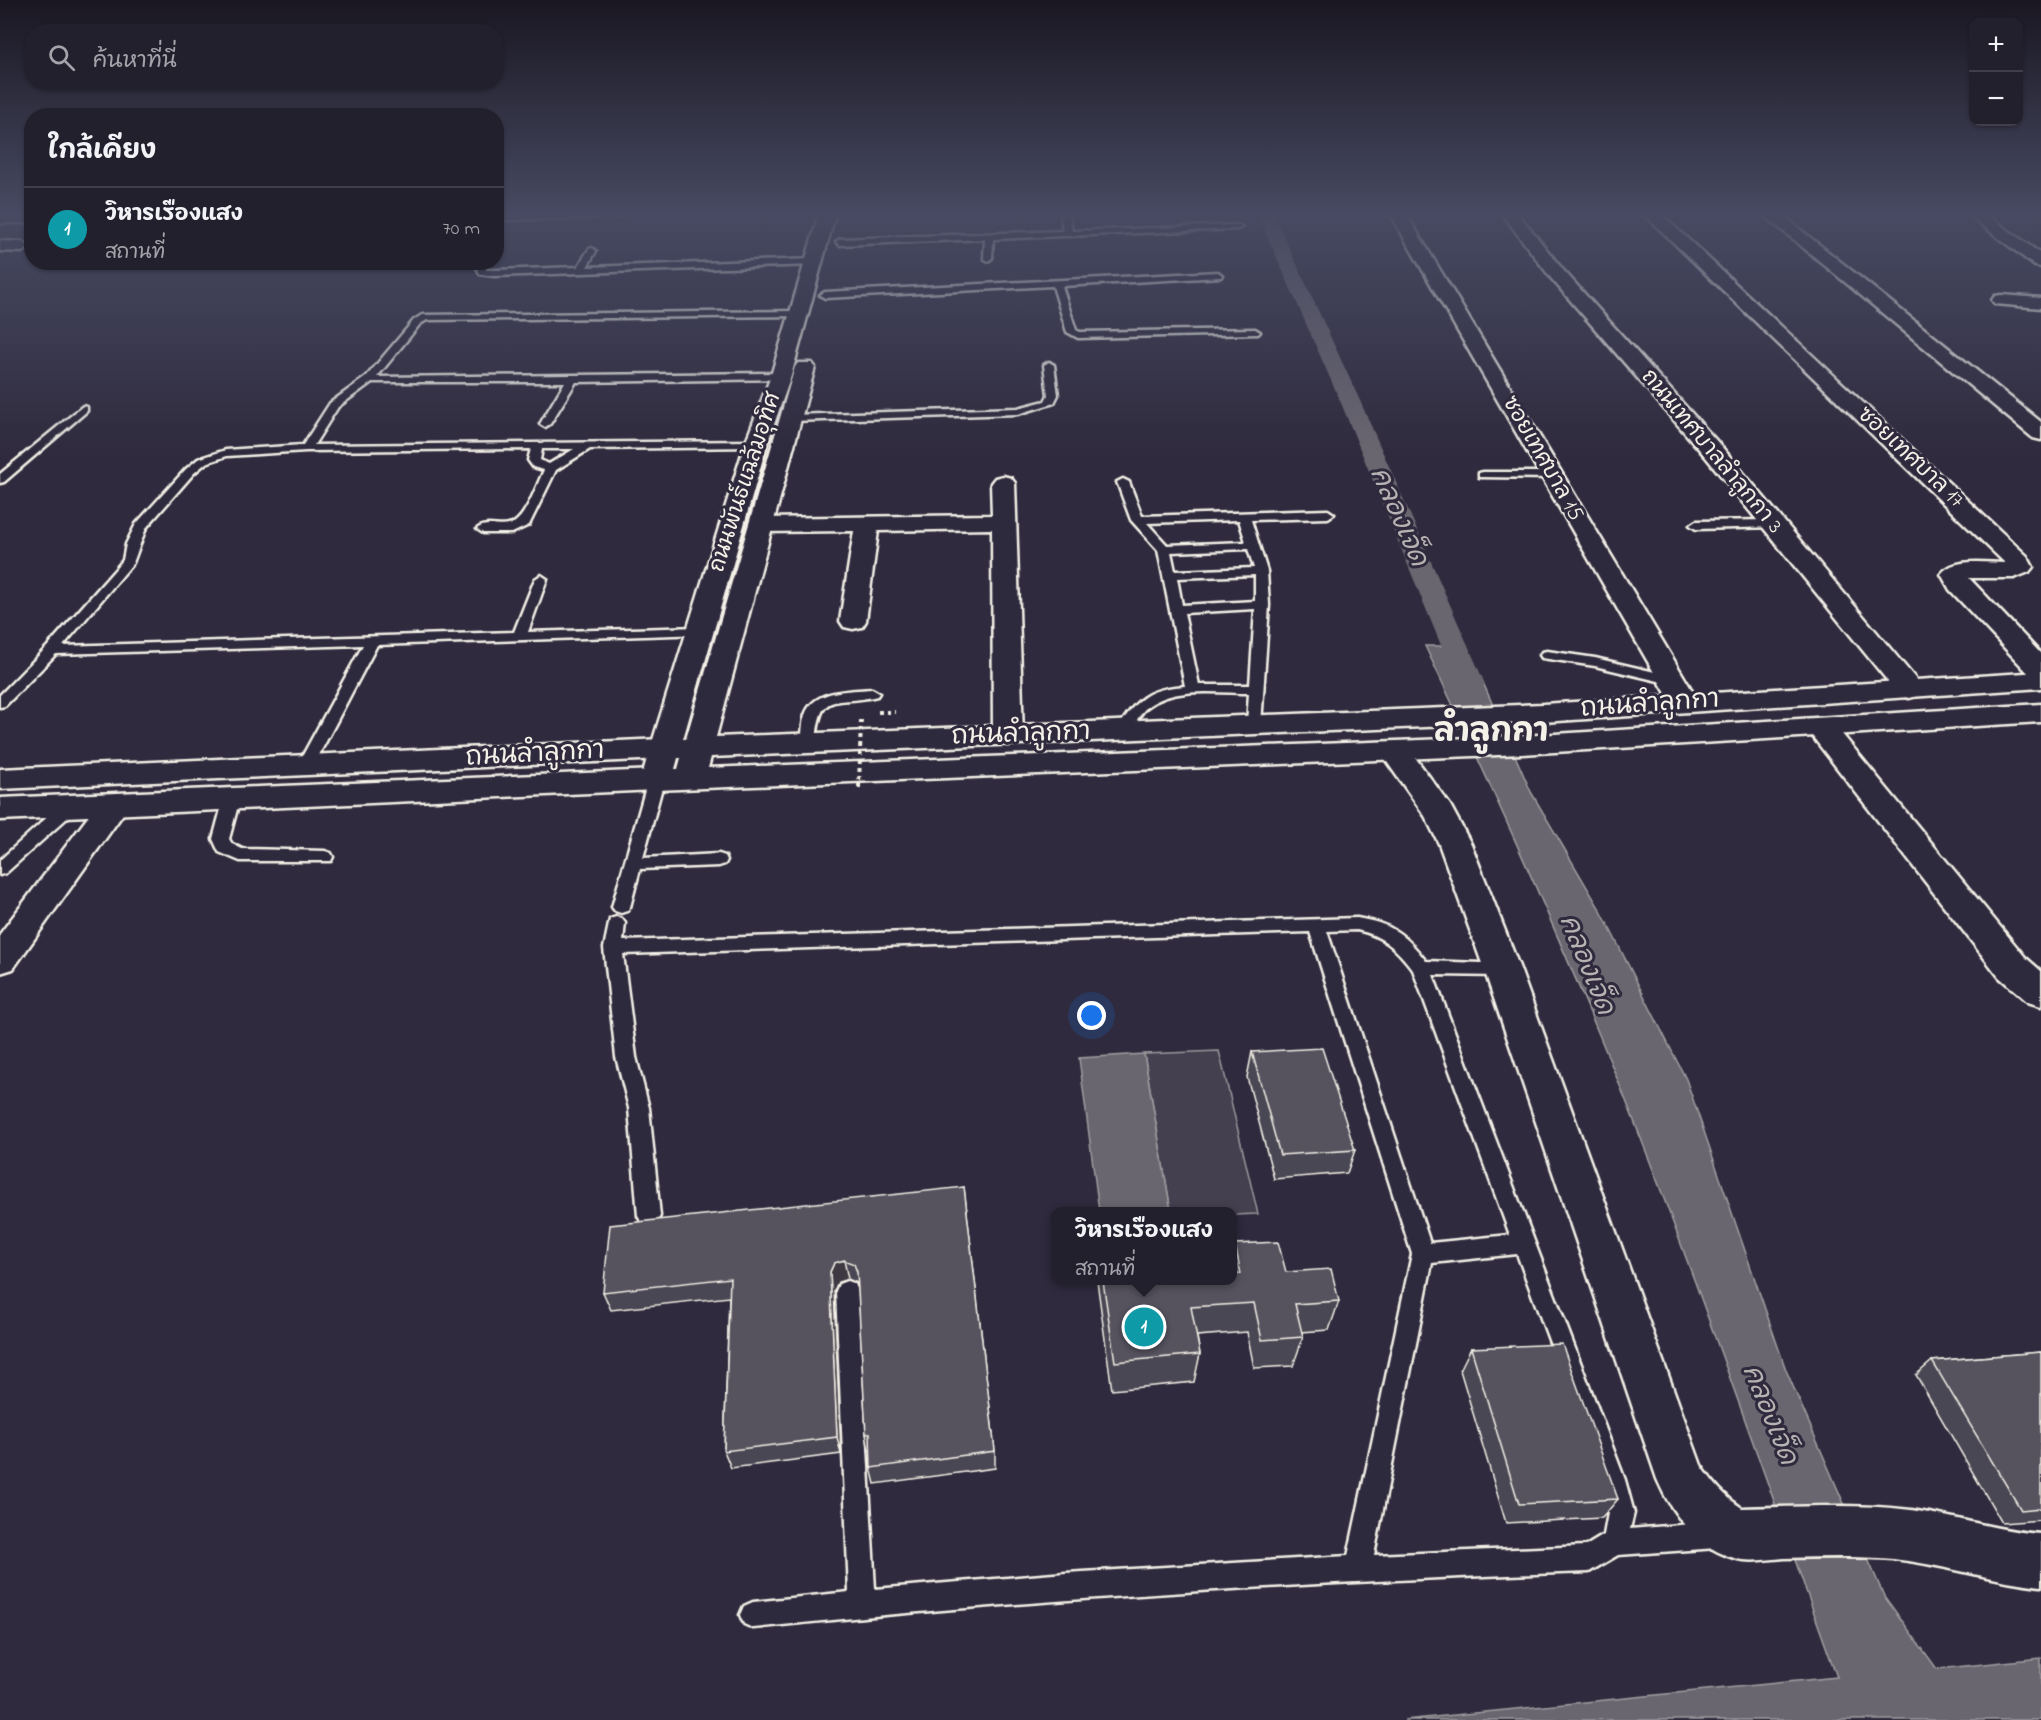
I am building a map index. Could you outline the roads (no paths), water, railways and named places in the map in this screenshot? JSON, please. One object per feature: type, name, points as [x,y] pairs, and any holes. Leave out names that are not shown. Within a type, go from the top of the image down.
[{"type":"street","name":"ถนนพันธ์แฉล้มอุทิศ","points":[[656,780],[663,749],[756,444],[781,376],[804,295]]},
{"type":"street","name":"ซอยเทศบาล 15","points":[[1446,295],[1678,691]]},
{"type":"street","name":"ถนนเทศบาลลำลูกกา 3","points":[[1576,295],[1713,451],[1909,689]]},
{"type":"street","name":"ซอยเทศบาล 17","points":[[1738,295],[2018,561],[2020,567],[2014,570],[1959,571],[1954,574],[1959,585],[2041,670]]},
{"type":"street","points":[[1871,295],[2041,433]]},
{"type":"street","name":"ถนนพันธ์แฉล้มอุทิศ","points":[[690,778],[825,296]]},
{"type":"street","points":[[2001,300],[2041,303]]},
{"type":"street","points":[[1003,483],[1008,736]]},
{"type":"street","points":[[761,525],[1004,522]]},
{"type":"street","points":[[853,621],[867,524]]},
{"type":"street","name":"ถนนลำลูกกา","points":[[0,779],[1254,725],[1397,741],[1544,713],[1678,691],[1909,689],[2041,680]]},
{"type":"street","name":"ถนนลำลูกกา","points":[[0,809],[656,780],[1397,741],[1563,745],[1823,730],[2041,713]]},
{"type":"street","points":[[1823,730],[2012,966],[2041,992]]},
{"type":"street","points":[[1397,741],[1455,844],[1502,969],[1682,1479],[1697,1503],[1715,1522],[1736,1534],[1892,1534],[1948,1542],[2020,1559],[2041,1560]]},
{"type":"street","points":[[0,960],[114,804]]},
{"type":"lane","points":[[825,296],[837,295]]},
{"type":"lane","points":[[1061,295],[1072,332],[1078,334],[1255,332]]},
{"type":"lane","points":[[306,448],[334,405],[370,379],[417,322],[425,316],[799,314]]},
{"type":"lane","points":[[790,418],[1018,411],[1038,407],[1049,403],[1053,395],[1049,365]]},
{"type":"lane","points":[[370,379],[381,381],[781,376]]},
{"type":"lane","points":[[545,424],[572,379]]},
{"type":"lane","points":[[0,480],[83,409]]},
{"type":"lane","points":[[0,704],[52,650],[129,560],[132,544],[140,527],[190,471],[202,461],[215,455],[240,451],[306,448],[756,444]]},
{"type":"lane","points":[[483,529],[512,529],[525,522],[551,468],[588,446]]},
{"type":"lane","points":[[537,447],[534,460],[537,465],[551,468]]},
{"type":"lane","points":[[1483,475],[1552,476]]},
{"type":"lane","points":[[1123,482],[1137,520],[1164,549],[1193,688]]},
{"type":"lane","points":[[1137,520],[1328,514]]},
{"type":"lane","points":[[1244,516],[1261,571],[1262,605],[1254,725]]},
{"type":"lane","points":[[1696,525],[1773,524]]},
{"type":"lane","points":[[1164,549],[1254,545]]},
{"type":"lane","points":[[1170,575],[1261,571]]},
{"type":"lane","points":[[519,637],[541,579]]},
{"type":"lane","points":[[1176,609],[1262,605]]},
{"type":"lane","points":[[52,650],[700,631]]},
{"type":"lane","points":[[305,766],[372,641]]},
{"type":"lane","points":[[1547,655],[1595,663],[1678,691]]},
{"type":"lane","points":[[1123,731],[1142,704],[1158,696],[1193,688],[1255,689]]},
{"type":"lane","points":[[809,744],[813,711],[822,702],[840,696],[872,693]]},
{"type":"lane","points":[[649,1216],[639,1108],[626,1057],[613,948],[618,915],[656,780]]},
{"type":"lane","points":[[232,798],[220,839],[225,848],[240,855],[325,857]]},
{"type":"lane","points":[[0,869],[70,806]]},
{"type":"lane","points":[[0,852],[19,851]]},
{"type":"lane","points":[[632,864],[719,860]]},
{"type":"lane","points":[[613,948],[1316,925],[1357,924],[1382,928],[1402,943],[1421,968],[1613,1480],[1621,1513],[1615,1543]]},
{"type":"lane","points":[[1316,925],[1423,1254],[1359,1566]]},
{"type":"lane","points":[[1421,968],[1502,969]]},
{"type":"lane","points":[[1423,1254],[1524,1243]]},
{"type":"lane","points":[[847,1291],[863,1603]]},
{"type":"lane","points":[[753,1615],[863,1603],[1359,1566],[1589,1558],[1615,1543],[1736,1534]]},
{"type":"water","points":[[1425,646],[1467,646],[1531,792],[1601,911],[1686,1079],[1786,1370],[1884,1596],[1937,1669],[2041,1658],[2041,1720],[1404,1720],[1837,1677],[1688,1263],[1611,1062],[1521,853]]},
{"type":"water","points":[[1144,1054],[1170,1207],[1098,1207],[1079,1058]]},
{"type":"waterway","name":"คลองเจ็ด","points":[[1302,295],[1471,684]]},
{"type":"place","name":"วิหารเรืองแสง","points":[[1144,1327]]},
{"type":"district","name":"ลำลูกกา","points":[[1491,733]]}]
